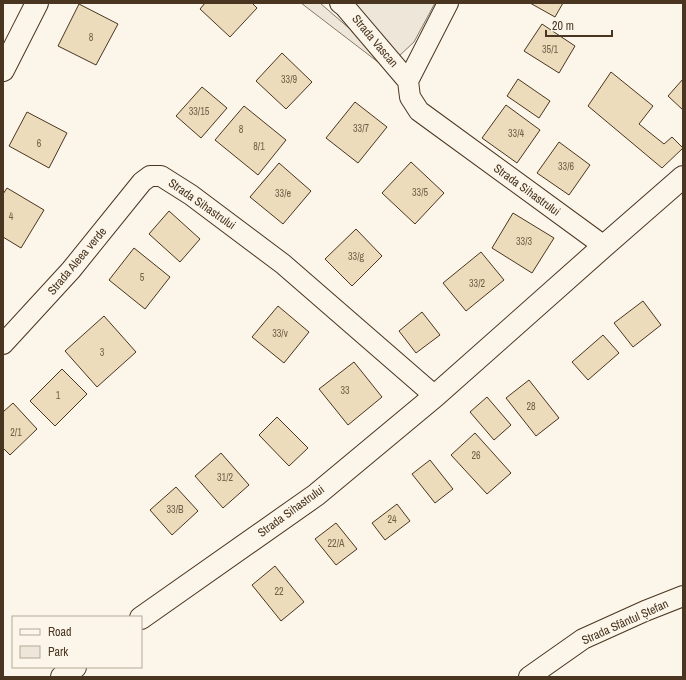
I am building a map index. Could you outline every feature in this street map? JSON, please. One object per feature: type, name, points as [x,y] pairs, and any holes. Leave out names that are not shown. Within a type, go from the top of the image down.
[{"type":"street","points":[[3,70],[37,3]]},
{"type":"street","name":"Strada Vascan","points":[[340,3],[408,81]]},
{"type":"street","points":[[408,81],[448,3]]},
{"type":"street","name":"Strada Sihastrului","points":[[408,81],[410,97],[419,111],[604,246]]},
{"type":"street","name":"Strada Sihastrului","points":[[150,176],[161,176],[173,182],[283,264],[435,396]]},
{"type":"street","name":"Strada Aleea verde","points":[[3,344],[71,270],[142,182],[150,176]]},
{"type":"street","name":"Strada Sihastrului","points":[[142,617],[316,495],[435,396],[683,177]]},
{"type":"street","name":"Strada Sfântul Ștefan","points":[[529,677],[583,639],[644,611],[683,596]]},
{"type":"street","points":[[62,677],[74,668]]},
{"type":"green space","points":[[301,3],[320,3],[350,29],[391,72]]},
{"type":"green space","points":[[352,3],[435,3],[414,42],[398,57]]},
{"type":"building","points":[[205,3],[252,3],[257,8],[230,37],[200,9]]},
{"type":"building","points":[[530,3],[563,3],[555,17]]},
{"type":"building","points":[[79,4],[118,24],[96,65],[58,46]]},
{"type":"building","points":[[542,24],[575,46],[559,73],[524,51]]},
{"type":"building","points":[[282,53],[312,82],[286,109],[256,81]]},
{"type":"building","points":[[611,72],[653,106],[639,124],[664,144],[672,137],[683,148],[662,168],[588,106]]},
{"type":"building","points":[[518,79],[550,101],[539,118],[507,96]]},
{"type":"building","points":[[683,79],[683,110],[668,96]]},
{"type":"building","points":[[202,87],[227,108],[201,138],[176,116]]},
{"type":"building","points":[[355,102],[387,127],[358,163],[326,138]]},
{"type":"building","points":[[506,105],[540,130],[517,163],[482,138]]},
{"type":"building","points":[[244,106],[286,140],[258,175],[215,140]]},
{"type":"building","points":[[27,112],[67,133],[49,168],[9,146]]},
{"type":"building","points":[[559,142],[590,165],[569,195],[537,173]]},
{"type":"building","points":[[411,162],[444,193],[415,224],[382,193]]},
{"type":"building","points":[[279,163],[311,191],[283,224],[250,197]]},
{"type":"building","points":[[7,188],[44,210],[21,248],[3,237],[3,194]]},
{"type":"building","points":[[169,211],[200,239],[180,262],[149,234]]},
{"type":"building","points":[[513,213],[554,238],[532,273],[492,248]]},
{"type":"building","points":[[356,229],[382,256],[352,286],[325,259]]},
{"type":"building","points":[[134,248],[170,277],[145,309],[109,280]]},
{"type":"building","points":[[481,252],[504,280],[466,311],[443,283]]},
{"type":"building","points":[[643,301],[661,325],[633,347],[614,323]]},
{"type":"building","points":[[278,306],[309,332],[284,363],[252,337]]},
{"type":"building","points":[[422,312],[440,335],[416,353],[399,331]]},
{"type":"building","points":[[104,316],[136,352],[97,387],[65,351]]},
{"type":"building","points":[[603,335],[619,353],[588,380],[572,362]]},
{"type":"building","points":[[354,362],[382,397],[348,425],[319,389]]},
{"type":"building","points":[[62,369],[87,394],[55,426],[30,401]]},
{"type":"building","points":[[529,380],[559,418],[536,436],[506,398]]},
{"type":"building","points":[[487,397],[511,425],[494,440],[470,412]]},
{"type":"building","points":[[13,403],[37,429],[10,455],[3,448],[3,412]]},
{"type":"building","points":[[277,417],[308,448],[289,466],[259,435]]},
{"type":"building","points":[[475,433],[511,473],[487,494],[451,455]]},
{"type":"building","points":[[221,453],[249,485],[223,508],[195,476]]},
{"type":"building","points":[[430,460],[453,489],[435,503],[412,474]]},
{"type":"building","points":[[176,487],[198,511],[172,535],[150,510]]},
{"type":"building","points":[[397,504],[410,521],[385,540],[372,523]]},
{"type":"building","points":[[336,523],[357,549],[336,565],[315,539]]},
{"type":"building","points":[[275,566],[304,602],[281,621],[252,585]]}]
